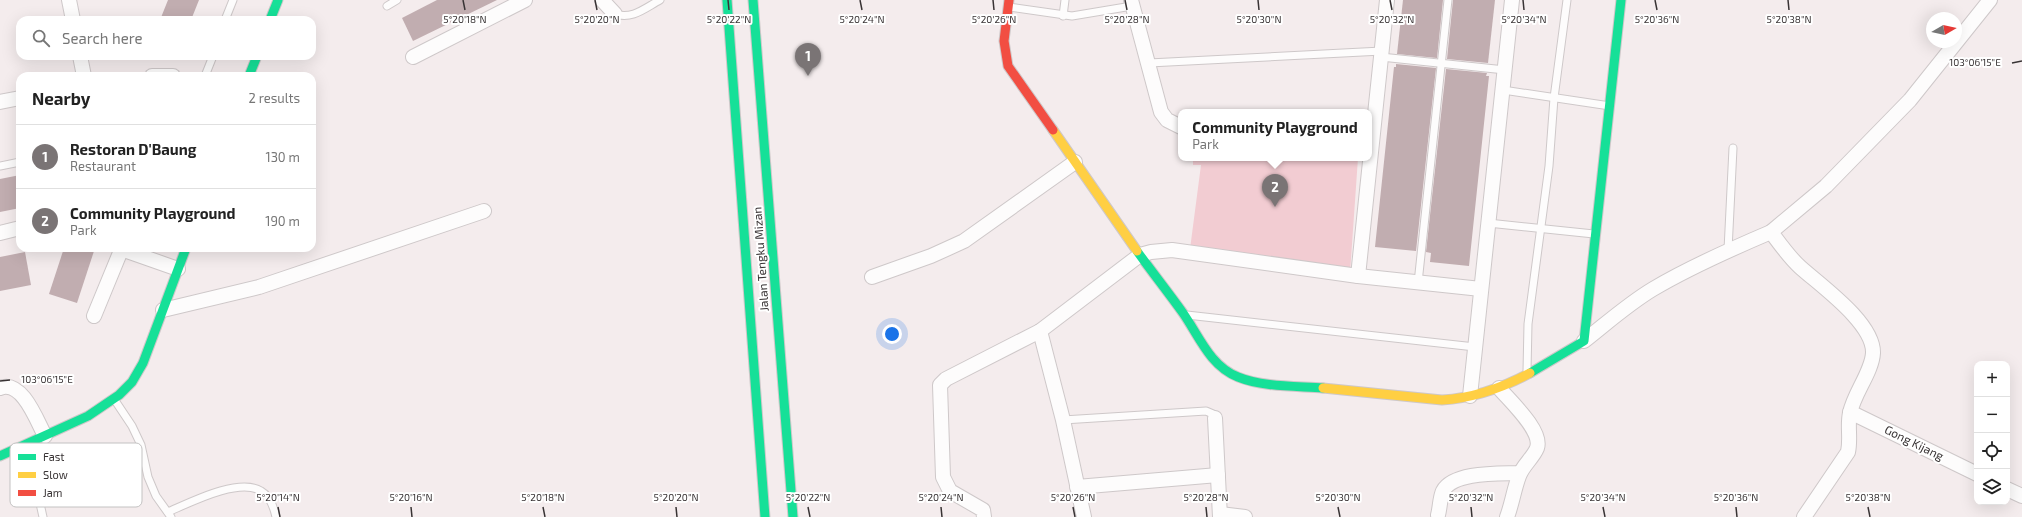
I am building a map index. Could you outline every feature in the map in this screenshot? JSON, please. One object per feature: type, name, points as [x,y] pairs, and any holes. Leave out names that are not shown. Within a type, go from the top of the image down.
[{"type":"main road","points":[[272,16],[278,0]]},
{"type":"main road","name":"Jalan Tengku Mizan","points":[[727,0],[765,517]]},
{"type":"main road","name":"Jalan Tengku Mizan","points":[[753,0],[793,517]]},
{"type":"main road","points":[[1009,4],[1003,41],[1004,53],[1008,66],[1215,361],[1229,373],[1241,378],[1442,400],[1487,393],[1527,374],[1584,341],[1621,0]]},
{"type":"main road","points":[[251,72],[256,60]]},
{"type":"main road","points":[[29,443],[72,424],[114,399],[133,380],[143,363],[185,252]]},
{"type":"main road","points":[[0,456],[10,452]]},
{"type":"street","points":[[69,0],[72,16]]},
{"type":"street","points":[[602,0],[615,14]]},
{"type":"street","points":[[1372,114],[1382,54],[1387,0]]},
{"type":"street","points":[[1470,396],[1512,0]]},
{"type":"street","points":[[1584,341],[1652,289],[1728,250],[1771,232],[1826,186],[1910,100],[1990,0]]},
{"type":"street","points":[[413,57],[516,2]]},
{"type":"street","points":[[1131,3],[1162,112],[1167,120],[1178,126]]},
{"type":"street","points":[[81,60],[83,72]]},
{"type":"street","points":[[0,102],[16,99]]},
{"type":"street","points":[[1358,276],[1368,161]]},
{"type":"street","points":[[872,277],[931,256],[964,241],[1075,162]]},
{"type":"street","points":[[163,310],[259,287],[484,211]]},
{"type":"street","points":[[0,233],[16,229]]},
{"type":"street","points":[[1771,232],[1800,266],[1832,294],[1867,331],[1871,340],[1873,355],[1850,412],[1850,444],[1848,452],[1804,517]]},
{"type":"street","points":[[984,517],[983,510],[950,491],[943,477],[940,385],[946,380],[1040,332],[1140,255],[1172,250],[1358,276],[1481,289]]},
{"type":"street","points":[[94,316],[120,252]]},
{"type":"street","points":[[132,252],[178,270]]},
{"type":"street","points":[[1040,332],[1063,420],[1084,517]]},
{"type":"street","points":[[0,388],[10,387],[17,390],[24,397],[45,436]]},
{"type":"street","points":[[1499,388],[1537,435],[1537,449],[1520,473],[1507,517]]},
{"type":"street","name":"Gong Kijang","points":[[1850,412],[1974,473]]},
{"type":"street","points":[[1215,418],[1220,515],[1245,517]]},
{"type":"street","points":[[1438,515],[1444,490],[1453,482],[1480,474],[1520,473]]},
{"type":"street","points":[[1077,488],[1218,475]]},
{"type":"street","points":[[2010,490],[2022,496]]},
{"type":"lane","points":[[227,16],[233,0]]},
{"type":"lane","points":[[386,6],[397,0]]},
{"type":"lane","points":[[615,14],[626,16],[632,15],[660,0]]},
{"type":"lane","points":[[1064,16],[1065,0]]},
{"type":"lane","points":[[1418,283],[1448,0]]},
{"type":"lane","points":[[1527,374],[1528,324],[1549,166],[1554,98],[1567,0]]},
{"type":"lane","points":[[1009,4],[1064,16],[1131,3]]},
{"type":"lane","points":[[1149,63],[1382,54],[1441,63],[1505,70]]},
{"type":"lane","points":[[206,72],[211,60]]},
{"type":"lane","points":[[1503,90],[1610,106]]},
{"type":"lane","points":[[1728,250],[1733,148]]},
{"type":"lane","points":[[0,166],[16,163]]},
{"type":"lane","points":[[1488,222],[1596,234]]},
{"type":"lane","points":[[1184,315],[1475,347]]},
{"type":"lane","points":[[114,399],[132,426],[140,443]]},
{"type":"lane","points":[[1063,420],[1206,411],[1213,414],[1215,418]]},
{"type":"lane","points":[[142,450],[148,477],[156,496],[169,515],[224,490],[247,486],[262,491],[272,504],[276,517]]},
{"type":"lane","points":[[41,507],[43,517]]},
{"type":"shaded area","points":[[1193,161],[1358,161],[1350,273],[1190,249],[1201,165],[1193,165]]},
{"type":"building","points":[[168,0],[199,0],[193,16],[162,16]]},
{"type":"building","points":[[437,0],[497,0],[413,41],[402,18]]},
{"type":"building","points":[[1403,0],[1443,0],[1437,58],[1397,54]]},
{"type":"building","points":[[1453,0],[1495,0],[1488,63],[1447,59]]},
{"type":"building","points":[[1396,64],[1436,68],[1416,251],[1375,247],[1394,67],[1396,67]]},
{"type":"building","points":[[1446,69],[1487,73],[1486,76],[1489,76],[1469,266],[1430,262],[1431,253],[1426,252]]},
{"type":"building","points":[[16,176],[16,209],[0,212],[0,179]]},
{"type":"building","points":[[25,252],[31,285],[0,291],[0,257]]},
{"type":"building","points":[[63,252],[94,252],[77,303],[49,294]]},
{"type":"traffic: fast","points":[[272,16],[278,0]]},
{"type":"traffic: fast","points":[[727,0],[765,517]]},
{"type":"traffic: fast","points":[[753,0],[793,517]]},
{"type":"traffic: fast","points":[[1530,373],[1584,341],[1621,0]]},
{"type":"traffic: fast","points":[[251,72],[255,60]]},
{"type":"traffic: fast","points":[[1137,251],[1183,313],[1206,350],[1220,366],[1228,372],[1238,377],[1258,383],[1280,386],[1323,388]]},
{"type":"traffic: fast","points":[[29,443],[88,416],[119,395],[132,382],[143,363],[185,252]]},
{"type":"traffic: fast","points":[[0,456],[10,451]]},
{"type":"traffic: slow","points":[[1053,130],[1137,251]]},
{"type":"traffic: slow","points":[[1323,388],[1442,400],[1477,395],[1530,373]]},
{"type":"traffic: jam","points":[[1009,0],[1004,41],[1008,66],[1053,130]]},
{"type":"place","name":"Restoran D'Baung","points":[[808,76]]},
{"type":"place","name":"Community Playground","points":[[1275,207]]}]
